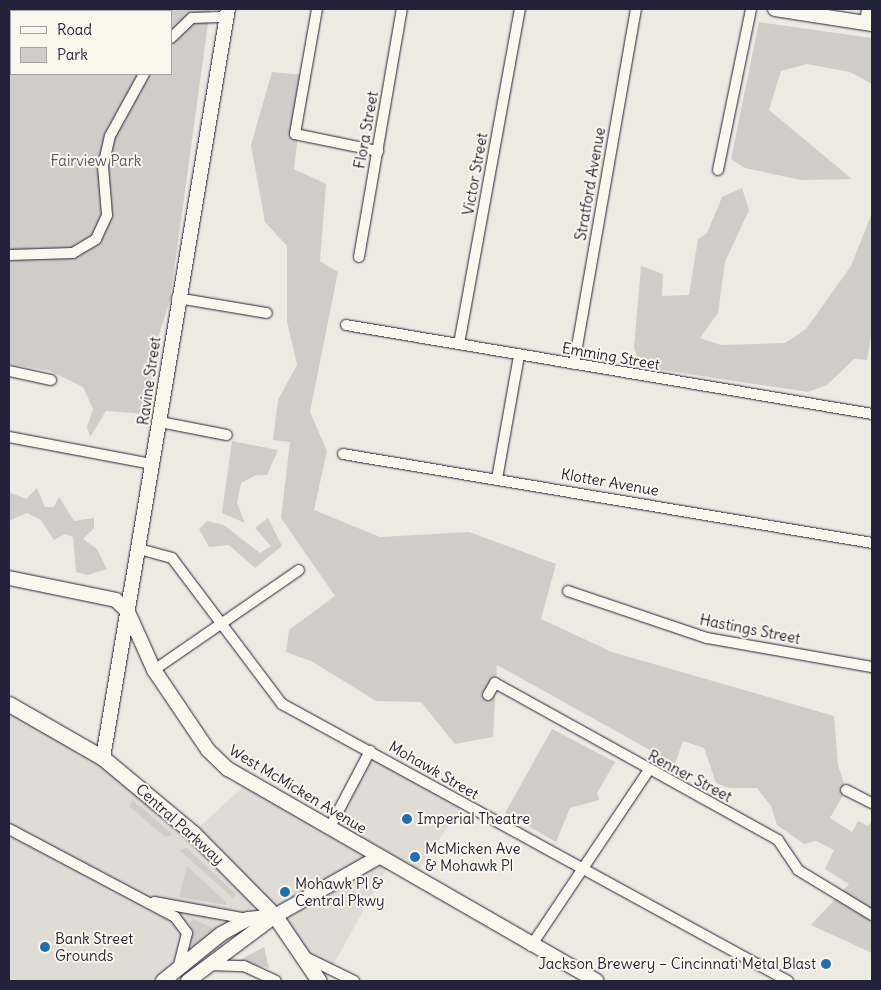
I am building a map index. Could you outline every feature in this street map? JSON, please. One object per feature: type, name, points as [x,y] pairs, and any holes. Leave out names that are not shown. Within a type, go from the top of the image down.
[{"type":"main road","name":"Central Parkway","points":[[9,704],[103,758],[193,833],[275,916],[319,981]]},
{"type":"street","points":[[317,9],[295,134],[378,151]]},
{"type":"street","name":"Flora Street","points":[[359,257],[402,9]]},
{"type":"street","name":"Victor Street","points":[[460,344],[520,9]]},
{"type":"street","name":"Stratford Avenue","points":[[574,364],[636,9]]},
{"type":"street","points":[[718,170],[751,9]]},
{"type":"street","points":[[774,9],[868,24],[867,9]]},
{"type":"street","points":[[172,37],[192,18],[227,13]]},
{"type":"street","name":"Ravine Street","points":[[103,758],[160,422],[177,298],[227,13]]},
{"type":"street","points":[[9,255],[73,253],[96,239],[106,215],[103,166],[110,136],[143,75]]},
{"type":"street","points":[[177,298],[267,313]]},
{"type":"street","name":"Emming Street","points":[[346,325],[872,414]]},
{"type":"street","points":[[497,478],[519,355]]},
{"type":"street","points":[[9,371],[51,380]]},
{"type":"street","points":[[160,422],[227,434]]},
{"type":"street","points":[[9,437],[152,464]]},
{"type":"street","name":"Klotter Avenue","points":[[343,454],[497,478],[872,543]]},
{"type":"street","name":"Mohawk Street","points":[[138,549],[172,558],[275,699],[581,871],[788,981]]},
{"type":"street","points":[[154,670],[299,570]]},
{"type":"street","points":[[9,578],[116,600],[128,612]]},
{"type":"street","name":"Hastings Street","points":[[568,591],[707,638],[872,667]]},
{"type":"street","name":"West McMicken Avenue","points":[[128,612],[154,670],[218,761],[331,825],[379,857],[531,946],[596,981]]},
{"type":"street","name":"Renner Street","points":[[488,695],[495,683],[648,771],[778,840],[798,870],[872,914]]},
{"type":"street","points":[[331,825],[370,751]]},
{"type":"street","points":[[531,946],[648,771]]},
{"type":"street","points":[[846,790],[872,802]]},
{"type":"street","points":[[9,829],[144,900],[183,924],[187,943],[178,969]]},
{"type":"street","points":[[188,981],[275,916],[379,857]]},
{"type":"street","points":[[144,900],[248,919],[275,916]]},
{"type":"street","points":[[163,981],[248,919]]},
{"type":"street","points":[[300,954],[354,981]]},
{"type":"street","points":[[208,965],[244,966],[276,981]]},
{"type":"shaded area","points":[[9,708],[120,774],[258,903],[161,981],[9,981]]},
{"type":"shaded area","points":[[370,751],[463,804],[413,878],[389,864],[331,969],[300,954],[193,833],[249,781],[331,825]]},
{"type":"green space","name":"Fairview Park","points":[[9,9],[210,9],[170,300],[158,338],[147,414],[106,411],[90,437],[87,427],[93,409],[83,387],[50,371],[9,364]]},
{"type":"green space","points":[[759,22],[872,38],[872,84],[850,72],[807,64],[781,71],[769,110],[852,179],[801,180],[745,168],[731,159]]},
{"type":"green space","points":[[272,72],[305,75],[294,169],[326,184],[320,261],[338,272],[310,412],[327,451],[314,510],[380,537],[469,532],[556,564],[541,619],[612,652],[834,716],[838,765],[846,790],[830,818],[852,832],[858,821],[868,826],[872,820],[872,953],[811,925],[849,884],[825,869],[834,850],[816,841],[804,844],[777,825],[771,806],[757,788],[729,788],[716,783],[704,748],[683,741],[675,764],[497,665],[493,737],[455,744],[421,702],[376,701],[313,662],[286,652],[289,630],[335,596],[281,518],[290,442],[273,440],[278,400],[297,365],[287,321],[287,246],[265,222],[251,145]]},
{"type":"green space","points":[[742,188],[749,210],[725,262],[718,313],[700,338],[721,345],[785,343],[806,329],[851,266],[872,213],[872,329],[867,360],[854,359],[827,385],[808,392],[641,367],[634,348],[641,266],[663,274],[662,296],[689,295],[698,239],[707,233],[722,197]]},
{"type":"green space","points":[[232,441],[278,450],[267,475],[256,475],[241,483],[237,503],[245,523],[222,513]]},
{"type":"green space","points":[[37,488],[45,507],[54,507],[59,497],[74,521],[94,518],[94,528],[83,539],[97,549],[107,569],[88,575],[76,572],[73,537],[65,534],[54,540],[41,520],[27,513],[9,521],[9,492],[26,499]]},
{"type":"green space","points":[[268,518],[282,546],[255,568],[229,545],[209,547],[199,529],[207,521],[224,525],[260,553],[271,546],[255,528]]},
{"type":"green space","points":[[552,729],[615,762],[597,793],[599,800],[570,808],[556,842],[505,813]]},
{"type":"green space","points":[[132,799],[173,835],[165,837],[130,807]]},
{"type":"green space","points":[[187,848],[236,894],[233,898],[179,850]]},
{"type":"green space","points":[[187,866],[226,902],[226,905],[179,897]]},
{"type":"green space","points":[[194,919],[216,930],[192,949],[190,922]]},
{"type":"green space","points":[[264,947],[269,968],[238,961]]},
{"type":"place","name":"Imperial Theatre","points":[[407,819]]},
{"type":"place","name":"McMicken Ave & Mohawk Pl","points":[[415,857]]},
{"type":"place","name":"Mohawk Pl & Central Pkwy","points":[[285,892]]},
{"type":"place","name":"Bank Street Grounds","points":[[45,947]]},
{"type":"place","name":"Jackson Brewery – Cincinnati Metal Blast","points":[[826,964]]}]
